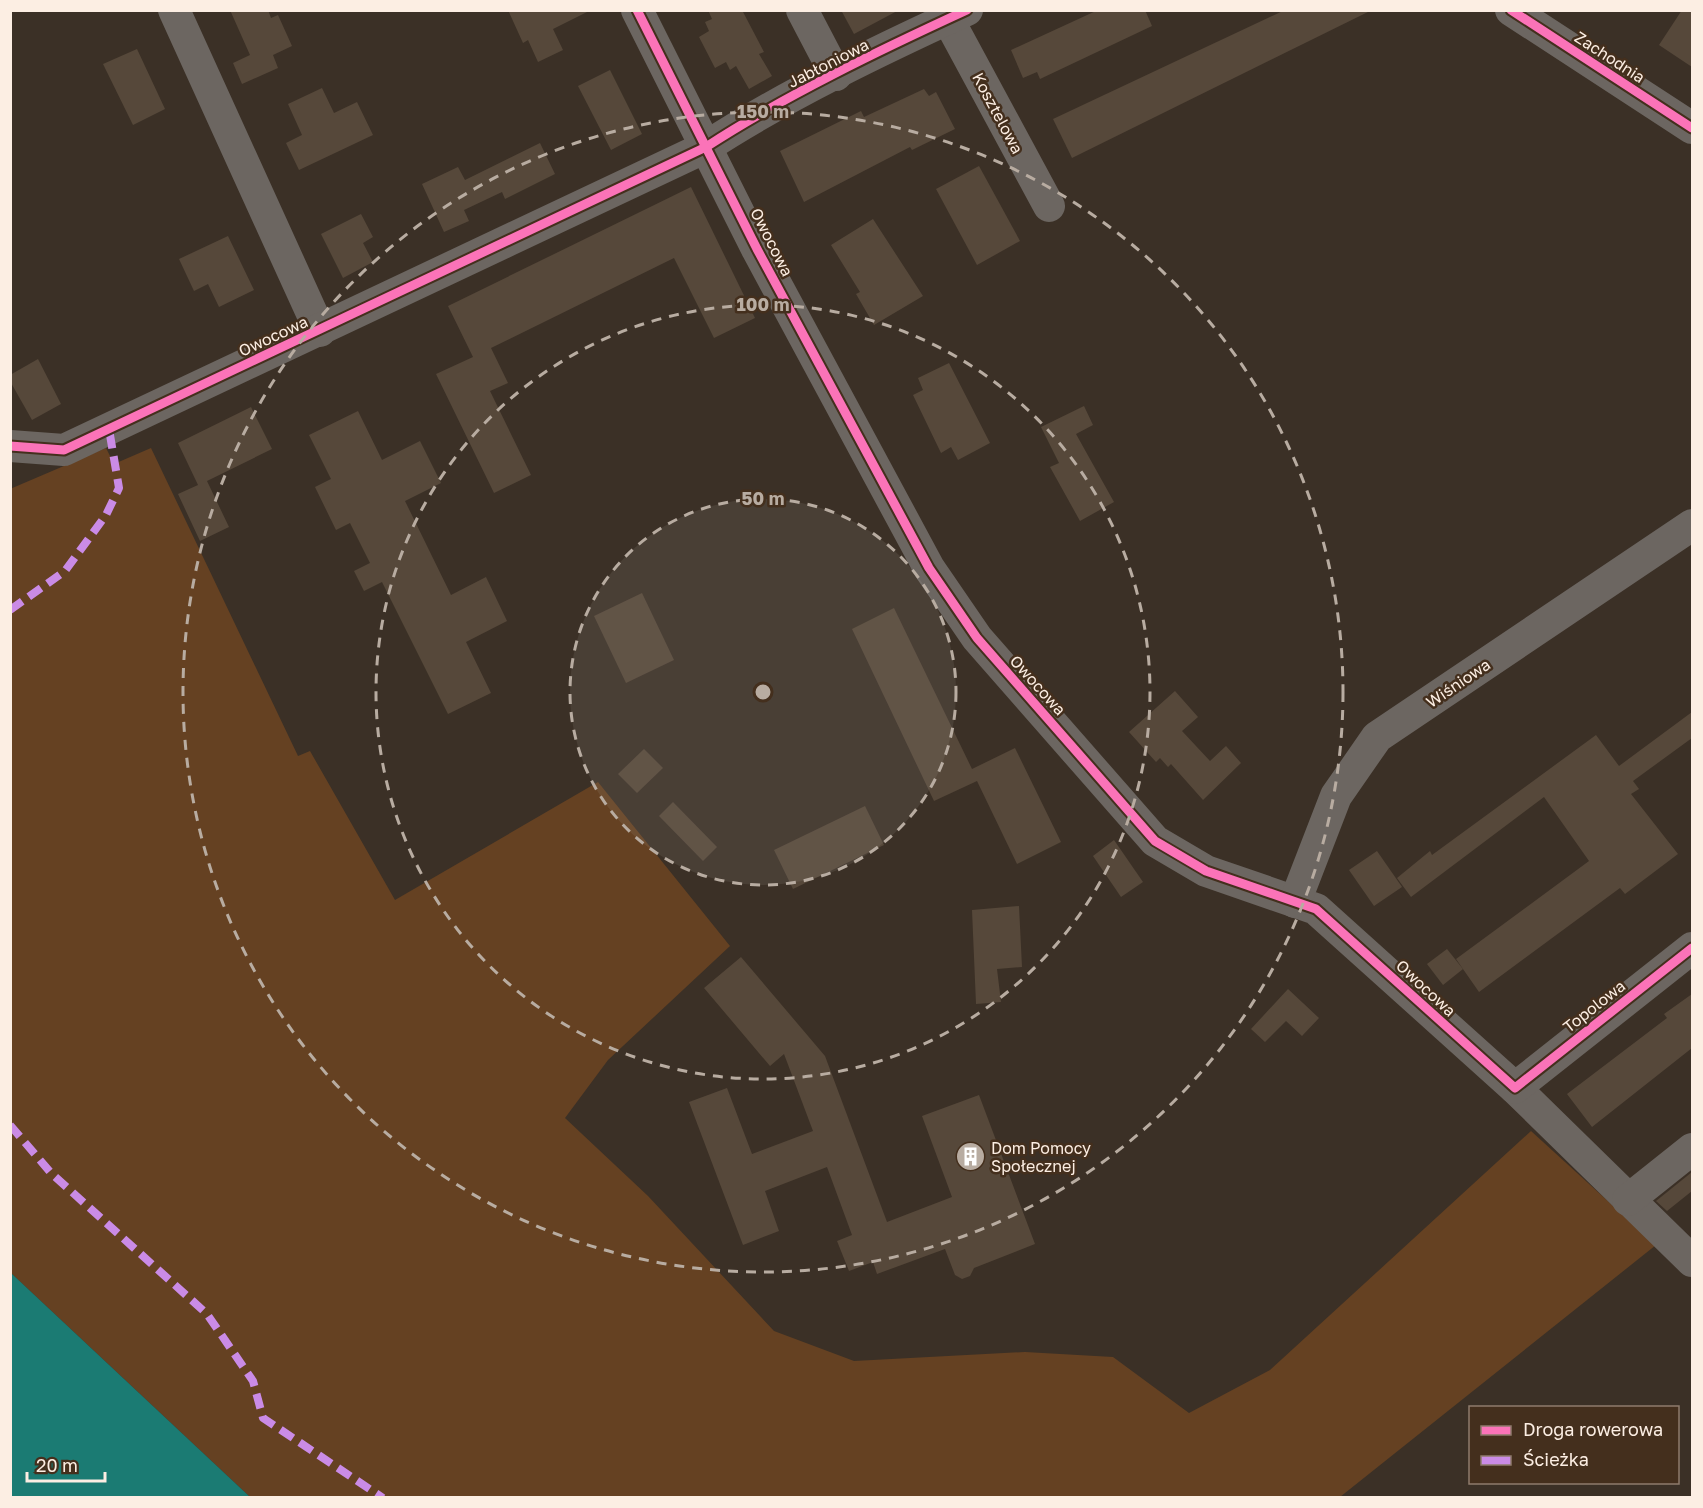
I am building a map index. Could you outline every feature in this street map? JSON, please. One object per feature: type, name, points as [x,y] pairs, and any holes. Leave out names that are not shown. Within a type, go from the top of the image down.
[{"type":"street","name":"Owocowa","points":[[174,10],[320,331]]},
{"type":"street","name":"Owocowa","points":[[637,10],[757,249],[929,568],[977,638],[1155,841],[1206,871],[1316,909],[1515,1088],[1692,1261]]},
{"type":"street","points":[[802,10],[836,75]]},
{"type":"street","name":"Zachodnia","points":[[1511,10],[1692,128]]},
{"type":"street","name":"Jabłoniowa","points":[[706,147],[836,75],[957,15]]},
{"type":"street","name":"Kosztelowa","points":[[957,15],[1049,206]]},
{"type":"street","name":"Owocowa","points":[[10,446],[64,450],[706,147]]},
{"type":"street","name":"Wiśniowa","points":[[1295,902],[1336,796],[1377,737],[1692,525]]},
{"type":"street","name":"Topolowa","points":[[1515,1088],[1692,948]]},
{"type":"street","points":[[1628,1200],[1692,1149]]},
{"type":"shaded area","points":[[106,448],[114,464],[151,448],[298,756],[310,751],[395,900],[598,782],[730,946],[608,1060],[565,1118],[648,1196],[774,1331],[854,1361],[1025,1352],[1113,1357],[1189,1413],[1270,1370],[1531,1131],[1656,1245],[1340,1497],[250,1497],[11,1273],[10,489]]},
{"type":"water","points":[[11,1273],[250,1497],[11,1497]]},
{"type":"building","points":[[230,10],[268,10],[271,18],[278,15],[292,46],[273,55],[278,68],[242,84],[233,63],[250,55]]},
{"type":"building","points":[[508,10],[591,10],[553,29],[563,50],[538,62],[528,40],[523,43]]},
{"type":"building","points":[[708,10],[742,10],[764,52],[759,54],[772,76],[749,89],[736,66],[730,70],[726,62],[715,68],[699,37],[709,31],[705,22],[712,19]]},
{"type":"building","points":[[841,10],[899,10],[854,34]]},
{"type":"building","points":[[1098,10],[1145,10],[1152,26],[1040,79],[1037,72],[1023,78],[1011,50]]},
{"type":"building","points":[[1285,10],[1372,10],[1072,158],[1053,119]]},
{"type":"building","points":[[1682,10],[1692,10],[1692,67],[1659,45]]},
{"type":"building","points":[[137,49],[165,109],[133,125],[103,64]]},
{"type":"building","points":[[610,70],[642,134],[611,150],[578,86]]},
{"type":"building","points":[[322,88],[334,113],[357,102],[373,135],[299,170],[286,143],[302,135],[288,104]]},
{"type":"building","points":[[924,89],[929,96],[936,92],[955,129],[912,150],[910,147],[804,202],[780,151],[861,111],[864,117]]},
{"type":"building","points":[[540,143],[555,174],[505,199],[502,192],[464,210],[469,221],[444,232],[422,184],[458,167],[465,180]]},
{"type":"building","points":[[979,166],[1020,241],[977,265],[936,189]]},
{"type":"building","points":[[691,187],[755,318],[714,338],[674,258],[491,348],[508,383],[490,391],[531,475],[494,493],[436,374],[473,357],[448,306]]},
{"type":"building","points":[[361,214],[373,237],[363,243],[373,262],[343,278],[321,234]]},
{"type":"building","points":[[873,219],[923,296],[874,325],[856,294],[860,292],[831,245]]},
{"type":"building","points":[[228,236],[254,290],[219,307],[208,284],[194,291],[179,259]]},
{"type":"building","points":[[38,359],[61,404],[32,420],[10,381],[10,375]]},
{"type":"building","points":[[949,363],[990,443],[958,460],[951,447],[941,453],[913,395],[923,390],[918,378]]},
{"type":"building","points":[[1084,406],[1093,425],[1076,434],[1114,502],[1080,521],[1050,467],[1059,463],[1041,427]]},
{"type":"building","points":[[251,407],[272,449],[207,481],[229,527],[200,541],[178,494],[198,485],[178,443]]},
{"type":"building","points":[[358,411],[382,460],[420,441],[441,483],[405,501],[451,595],[486,577],[507,621],[466,642],[491,693],[448,714],[382,582],[364,591],[354,571],[370,563],[350,523],[336,530],[315,487],[331,479],[309,435]]},
{"type":"building","points":[[642,593],[674,660],[626,683],[594,616]]},
{"type":"building","points":[[894,608],[972,769],[1015,748],[1061,842],[1017,864],[977,781],[934,801],[852,629]]},
{"type":"building","points":[[1175,691],[1198,717],[1182,731],[1210,761],[1226,746],[1241,763],[1203,800],[1171,764],[1168,767],[1160,758],[1156,762],[1129,732]]},
{"type":"building","points":[[1692,712],[1692,738],[1633,781],[1639,789],[1631,794],[1678,854],[1625,894],[1620,888],[1479,992],[1456,959],[1589,861],[1544,797],[1411,897],[1397,878],[1430,851],[1432,855],[1596,735],[1619,766]]},
{"type":"building","points":[[644,749],[663,768],[637,793],[618,774]]},
{"type":"building","points":[[673,802],[717,847],[703,861],[659,816]]},
{"type":"building","points":[[865,806],[884,845],[793,889],[774,850]]},
{"type":"building","points":[[1114,840],[1143,882],[1121,897],[1093,856]]},
{"type":"building","points":[[1377,851],[1402,887],[1374,906],[1349,870]]},
{"type":"building","points":[[1019,906],[1022,967],[997,969],[1001,1002],[976,1004],[972,910]]},
{"type":"building","points":[[1447,949],[1463,969],[1443,985],[1427,964]]},
{"type":"building","points":[[741,957],[825,1056],[887,1222],[952,1197],[922,1116],[979,1095],[1035,1244],[974,1268],[970,1276],[962,1279],[955,1275],[945,1249],[877,1274],[873,1262],[849,1271],[837,1241],[852,1235],[827,1167],[765,1191],[779,1231],[743,1245],[689,1102],[727,1088],[752,1154],[813,1131],[784,1054],[770,1066],[704,988]]},
{"type":"building","points":[[1288,989],[1319,1018],[1302,1036],[1286,1021],[1265,1042],[1251,1029]]},
{"type":"building","points":[[1692,994],[1692,1048],[1592,1127],[1567,1094],[1667,1018],[1664,1014]]},
{"type":"building","points":[[1692,1172],[1692,1191],[1667,1211],[1656,1201]]},
{"type":"marked path","points":[[10,610],[65,571],[106,515],[119,488],[109,429]]},
{"type":"marked path","points":[[10,1125],[51,1173],[207,1314],[253,1381],[263,1418],[383,1498]]},
{"type":"cycle path","points":[[637,10],[757,249],[929,568],[977,638],[1155,841],[1206,871],[1316,909],[1515,1088],[1692,948]]},
{"type":"cycle path","points":[[10,446],[64,450],[706,147],[800,92],[967,10]]},
{"type":"cycle path","points":[[1511,10],[1692,128]]},
{"type":"place","name":"Dom Pomocy Społecznej","points":[[970,1157]]}]
